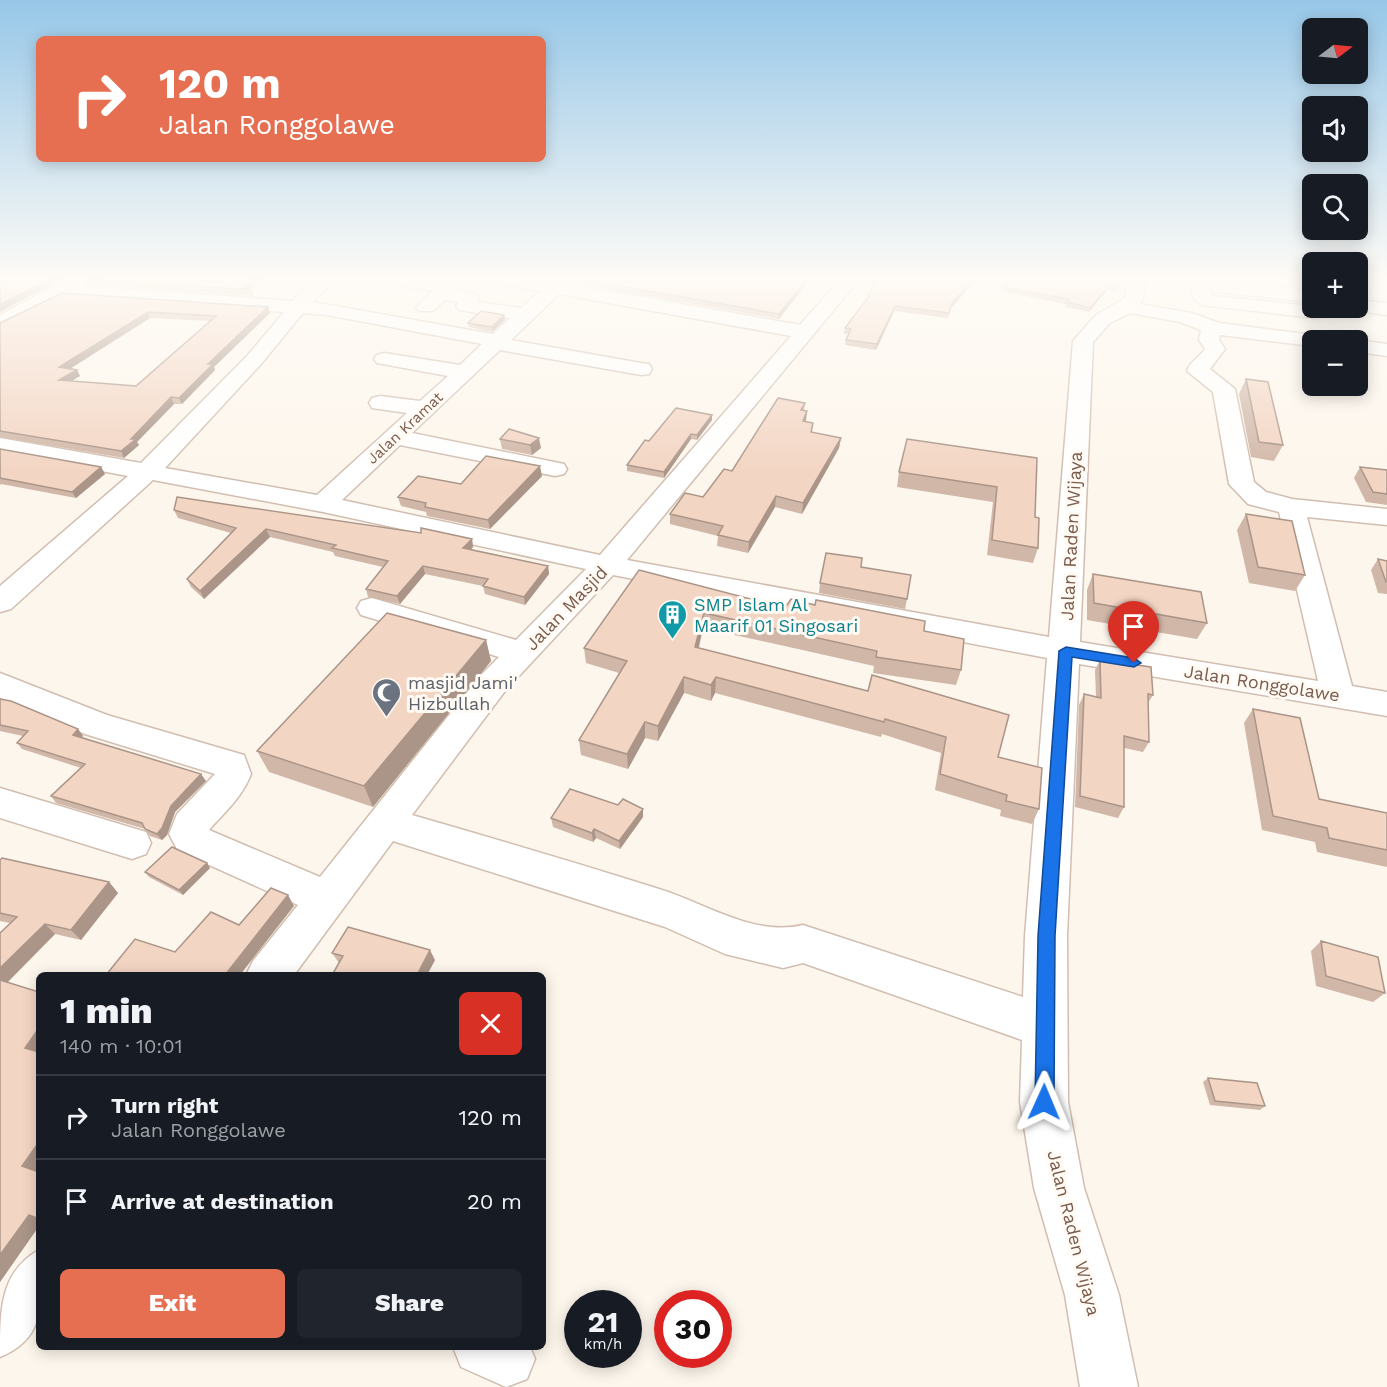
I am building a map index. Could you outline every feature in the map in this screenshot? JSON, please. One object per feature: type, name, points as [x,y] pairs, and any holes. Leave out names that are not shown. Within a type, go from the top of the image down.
[{"type":"street","points":[[0,621],[155,475],[254,360],[275,342]]},
{"type":"street","points":[[496,342],[641,369]]},
{"type":"street","name":"Jalan Kramat","points":[[323,504],[496,342]]},
{"type":"street","name":"Jalan Masjid","points":[[270,972],[493,683],[607,565],[796,342]]},
{"type":"street","name":"Jalan Raden Wijaya","points":[[1083,342],[1066,651],[1046,936],[1044,1102],[1059,1188],[1092,1295],[1109,1387]]},
{"type":"street","points":[[1210,342],[1215,349],[1214,354],[1198,368],[1198,371],[1224,389],[1242,484],[1257,498],[1290,507],[1387,517]]},
{"type":"street","points":[[1368,347],[1387,350]]},
{"type":"street","points":[[384,359],[464,372]]},
{"type":"street","points":[[380,403],[425,409]]},
{"type":"street","points":[[395,437],[555,469]]},
{"type":"street","name":"Jalan Ronggolawe","points":[[0,445],[323,504],[607,565],[1066,651],[1387,704]]},
{"type":"street","points":[[0,602],[155,475]]},
{"type":"street","points":[[1290,507],[1338,696]]},
{"type":"street","points":[[372,608],[522,653]]},
{"type":"street","points":[[0,685],[97,725],[231,765],[234,774],[230,782],[190,825],[188,834],[192,840],[327,898]]},
{"type":"street","points":[[0,803],[132,843]]},
{"type":"street","points":[[385,823],[509,859],[675,912],[725,935],[783,949],[803,944],[1046,1026]]},
{"type":"street","points":[[0,1329],[36,1280]]},
{"type":"building","points":[[0,342],[100,342],[59,367],[77,370],[59,380],[136,386],[187,342],[231,342],[208,364],[213,364],[179,398],[171,397],[131,439],[136,439],[121,451],[0,431]]},
{"type":"building","points":[[1246,379],[1268,382],[1283,445],[1259,442]]},
{"type":"building","points":[[778,398],[805,403],[801,410],[807,411],[803,421],[813,423],[811,432],[841,438],[803,503],[776,496],[749,542],[718,535],[723,526],[670,514],[685,493],[703,497],[724,469],[732,471]]},
{"type":"building","points":[[676,408],[712,415],[697,435],[691,434],[664,472],[627,465],[645,440],[649,441]]},
{"type":"building","points":[[509,429],[539,438],[530,445],[500,439]]},
{"type":"building","points":[[907,439],[1037,458],[1035,517],[1039,518],[1038,548],[992,540],[997,487],[899,472]]},
{"type":"building","points":[[0,449],[101,467],[72,492],[0,478]]},
{"type":"building","points":[[486,456],[540,466],[488,520],[425,507],[426,503],[398,497],[418,476],[461,484]]},
{"type":"building","points":[[1360,467],[1387,470],[1387,494],[1373,492]]},
{"type":"building","points":[[177,497],[421,533],[421,528],[472,539],[463,548],[548,566],[524,597],[483,586],[488,579],[423,566],[397,596],[366,589],[388,561],[332,548],[336,545],[266,529],[200,591],[187,579],[236,528],[174,510]]},
{"type":"building","points":[[1246,514],[1292,521],[1305,575],[1258,567]]},
{"type":"building","points":[[826,553],[862,558],[861,567],[911,575],[907,599],[820,583]]},
{"type":"building","points":[[1378,559],[1387,561],[1387,582],[1386,582]]},
{"type":"building","points":[[639,570],[785,608],[791,599],[815,605],[816,600],[925,621],[924,631],[964,639],[961,670],[876,657],[877,651],[704,613],[695,647],[868,691],[872,675],[1009,715],[998,757],[1042,768],[1039,809],[1006,801],[1007,795],[940,774],[946,737],[885,719],[884,722],[716,677],[711,685],[684,677],[658,726],[645,722],[627,754],[579,740],[627,661],[584,648]]},
{"type":"building","points":[[1093,574],[1201,592],[1207,623],[1094,603]]},
{"type":"building","name":"masjid Jami' Hizbullah","points":[[387,613],[486,640],[364,786],[257,751]]},
{"type":"building","points":[[1100,660],[1151,667],[1153,695],[1148,694],[1149,742],[1124,736],[1124,807],[1080,796],[1084,694],[1101,698]]},
{"type":"building","points":[[0,699],[11,701],[78,729],[73,735],[201,774],[171,806],[157,834],[145,829],[142,823],[51,796],[85,764],[17,743],[28,731],[0,725]]},
{"type":"building","points":[[1253,709],[1300,718],[1319,799],[1387,813],[1387,850],[1329,838],[1327,828],[1273,816]]},
{"type":"building","points":[[570,789],[618,805],[623,799],[643,809],[619,841],[594,829],[592,833],[551,818]]},
{"type":"building","points":[[172,847],[207,863],[179,890],[145,872]]},
{"type":"building","points":[[2,858],[109,882],[71,930],[45,924],[0,968],[0,933],[17,917],[0,913],[0,860]]},
{"type":"building","points":[[271,888],[288,895],[227,972],[108,972],[135,939],[175,952],[211,912],[239,925]]},
{"type":"building","points":[[348,927],[430,950],[419,972],[334,972],[343,956],[332,953]]},
{"type":"building","points":[[1321,941],[1378,957],[1385,993],[1326,976]]},
{"type":"building","points":[[0,980],[36,991],[36,1032],[25,1048],[36,1051],[36,1146],[22,1166],[36,1171],[36,1218],[29,1215],[0,1255]]},
{"type":"building","points":[[1208,1078],[1257,1083],[1265,1106],[1215,1101]]},
{"type":"place","name":"SMP Islam Al Maarif 01 Singosari","points":[[673,640]]},
{"type":"place","name":"masjid Jami' Hizbullah","points":[[387,718]]},
{"type":"route","points":[[1044,1102],[1046,936],[1066,651],[1134,663]]}]
